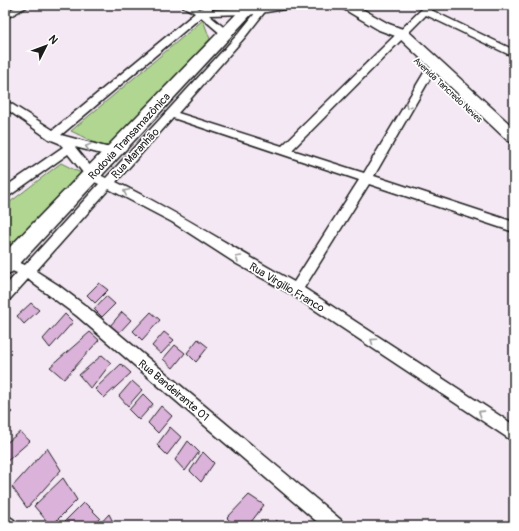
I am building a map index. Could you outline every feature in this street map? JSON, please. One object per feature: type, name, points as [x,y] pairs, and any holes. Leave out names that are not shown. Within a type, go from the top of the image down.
[{"type":"main road","points":[[254,8],[285,5]]},
{"type":"main road","name":"Avenida Tancredo Neves","points":[[346,5],[384,27],[399,38],[514,151]]},
{"type":"main road","name":"Rodovia Transamazônica","points":[[6,265],[92,176],[225,33],[254,8]]},
{"type":"main road","name":"Avenida Tancredo Neves","points":[[433,70],[514,137]]},
{"type":"street","points":[[5,16],[26,5]]},
{"type":"street","points":[[184,5],[201,13],[225,33]]},
{"type":"street","points":[[5,193],[201,13],[213,5]]},
{"type":"street","points":[[201,13],[254,8]]},
{"type":"street","name":"Rua Maranhão","points":[[5,295],[242,35],[254,8]]},
{"type":"street","points":[[284,151],[429,8],[514,54]]},
{"type":"street","points":[[296,290],[433,70]]},
{"type":"street","name":"Rua Virgilio Franco","points":[[5,103],[61,141],[92,176],[130,194],[176,219],[242,260],[296,290],[514,434]]},
{"type":"street","points":[[171,114],[514,227]]},
{"type":"street","name":"Rua Virgilio Franco","points":[[61,141],[113,153]]},
{"type":"street","points":[[52,218],[68,227]]},
{"type":"street","name":"Rua Bandeirante 01","points":[[6,265],[27,271],[67,300],[335,526]]},
{"type":"street","points":[[5,523],[8,526]]},
{"type":"green space","points":[[203,20],[210,39],[108,149],[71,131]]},
{"type":"green space","points":[[61,163],[83,174],[5,252],[5,206]]},
{"type":"building","points":[[99,283],[108,290],[95,303],[87,295]]},
{"type":"building","points":[[106,296],[115,304],[102,317],[94,309]]},
{"type":"building","points":[[31,303],[39,310],[24,324],[17,316]]},
{"type":"building","points":[[122,312],[131,320],[118,334],[110,326]]},
{"type":"building","points":[[151,312],[160,320],[142,340],[133,331]]},
{"type":"building","points":[[65,314],[73,322],[50,348],[43,339]]},
{"type":"building","points":[[90,332],[99,340],[64,379],[50,367]]},
{"type":"building","points":[[164,332],[174,340],[161,354],[152,346]]},
{"type":"building","points":[[198,339],[208,347],[196,362],[187,353]]},
{"type":"building","points":[[175,345],[185,353],[173,368],[163,359]]},
{"type":"building","points":[[102,355],[111,363],[91,389],[79,375]]},
{"type":"building","points":[[121,364],[131,373],[104,398],[95,389]]},
{"type":"building","points":[[132,381],[142,390],[128,406],[119,396]]},
{"type":"building","points":[[143,394],[153,404],[139,420],[129,410]]},
{"type":"building","points":[[161,406],[172,416],[158,433],[148,423]]},
{"type":"building","points":[[5,407],[12,412],[5,419]]},
{"type":"building","points":[[170,427],[181,437],[167,455],[157,445]]},
{"type":"building","points":[[20,432],[30,441],[5,463],[5,444]]},
{"type":"building","points":[[188,441],[199,452],[185,471],[175,460]]},
{"type":"building","points":[[47,448],[61,470],[27,508],[12,487]]},
{"type":"building","points":[[203,452],[214,463],[201,482],[190,471]]},
{"type":"building","points":[[63,478],[77,500],[51,526],[34,506]]},
{"type":"building","points":[[249,495],[264,505],[248,526],[235,526],[227,518]]},
{"type":"building","points":[[84,502],[100,518],[92,526],[69,526],[65,521]]},
{"type":"building","points":[[109,514],[115,526],[98,526]]},
{"type":"building","points":[[276,520],[283,526],[271,526]]}]
